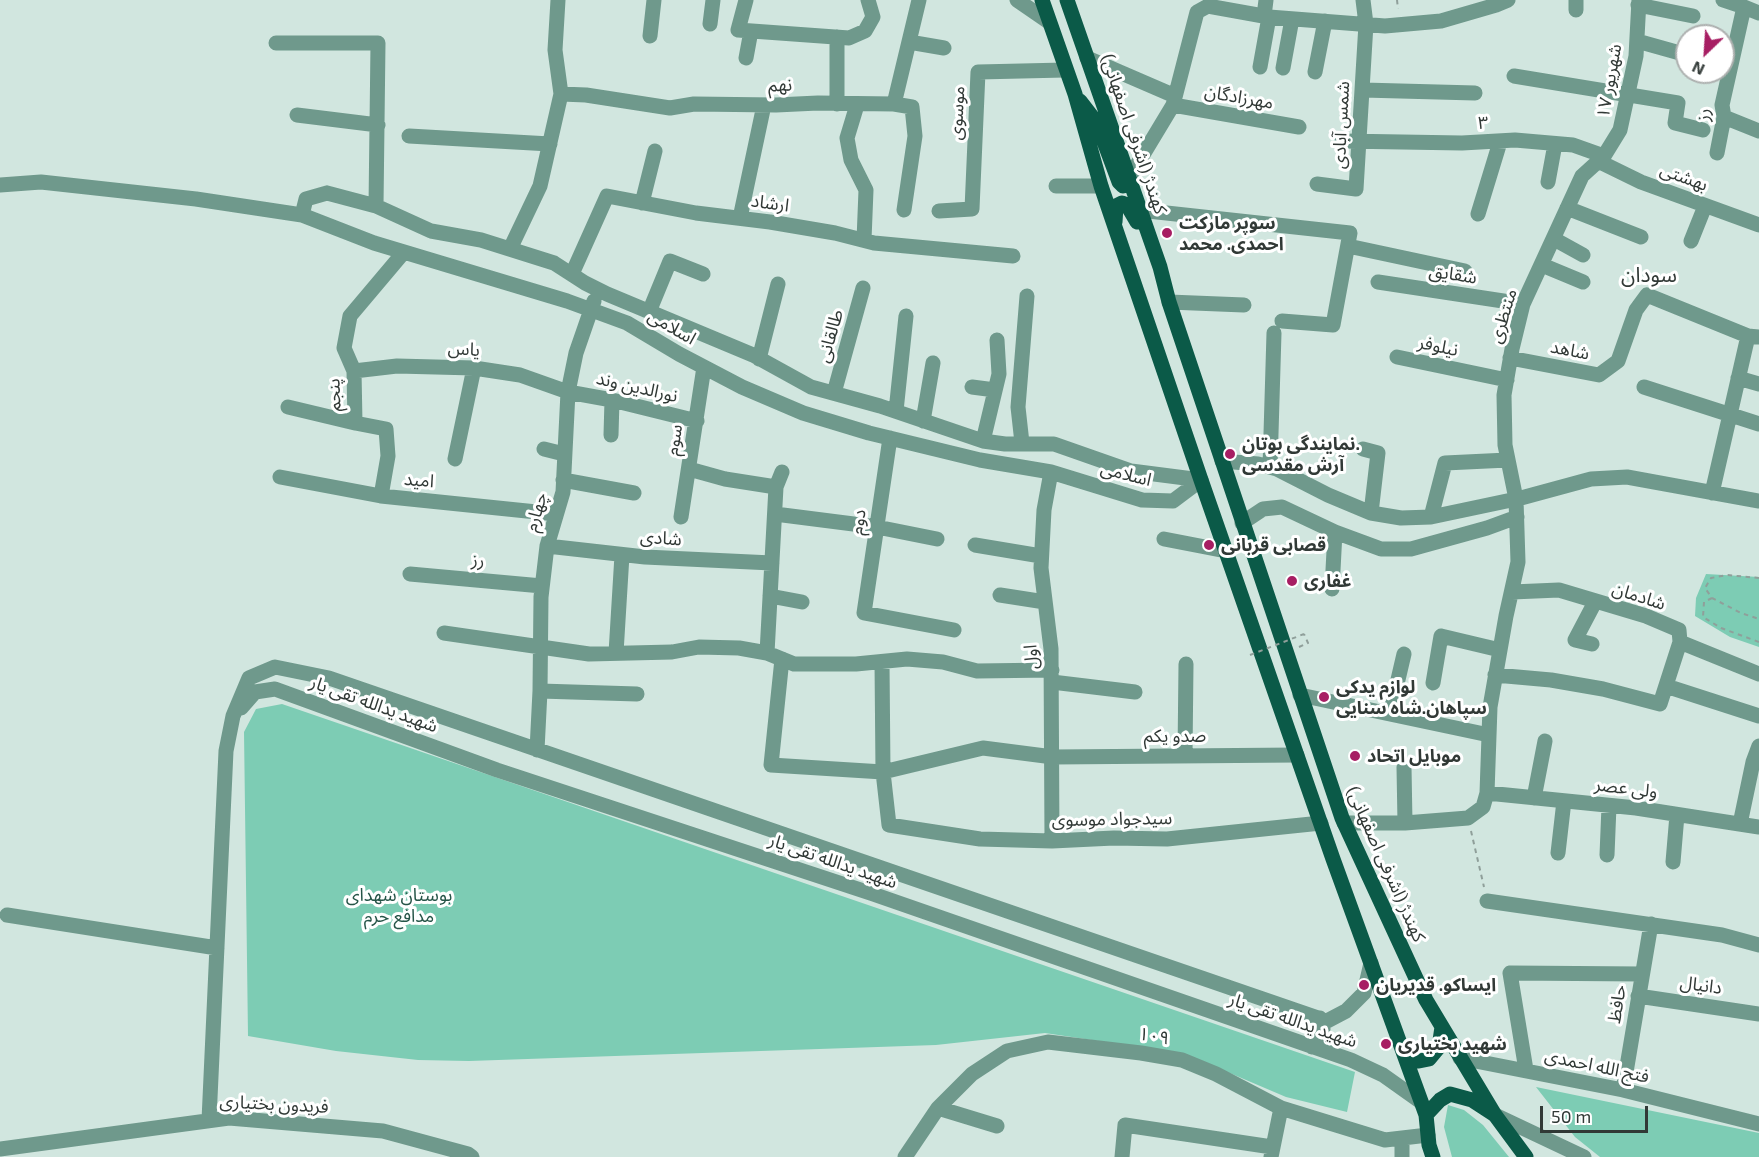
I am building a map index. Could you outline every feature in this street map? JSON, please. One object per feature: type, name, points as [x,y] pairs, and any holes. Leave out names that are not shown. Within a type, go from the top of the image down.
[{"type":"main road","points":[[1042,0],[1075,94],[1101,186],[1201,480],[1424,1109],[1433,1157]]},
{"type":"main road","name":"کهندژ (اشرفی اصفهانی)","points":[[1067,0],[1139,210],[1161,267],[1169,302],[1344,823],[1426,1000],[1495,1115],[1526,1157]]},
{"type":"main road","points":[[1075,94],[1097,123],[1119,182],[1124,187],[1130,181]]},
{"type":"main road","points":[[1115,227],[1116,206],[1118,204],[1127,205],[1161,267]]},
{"type":"main road","points":[[1405,1055],[1419,1061],[1430,1059],[1439,1047],[1442,1027]]},
{"type":"main road","points":[[1424,1109],[1450,1094],[1472,1100],[1495,1115]]},
{"type":"street","points":[[510,249],[540,186],[561,94],[555,50],[558,0]]},
{"type":"street","points":[[650,36],[654,0]]},
{"type":"street","points":[[710,24],[713,0]]},
{"type":"street","points":[[746,0],[738,30],[849,38],[865,31],[873,16],[868,0]]},
{"type":"street","points":[[904,210],[915,135],[912,107],[894,104],[919,0]]},
{"type":"street","points":[[1017,0],[1049,22]]},
{"type":"street","points":[[1260,67],[1266,0]]},
{"type":"street","name":"شمس آبادی","points":[[1317,184],[1356,189],[1366,24],[1364,0]]},
{"type":"street","points":[[1130,181],[1174,100],[1196,6],[1236,5],[1266,16],[1385,26],[1441,21],[1508,0]]},
{"type":"street","points":[[1723,0],[1759,13]]},
{"type":"street","points":[[1639,2],[1693,16]]},
{"type":"street","name":"۱۷ شهریور","points":[[1601,158],[1620,130],[1636,56],[1639,2]]},
{"type":"street","name":"رز","points":[[1717,153],[1724,117],[1722,105],[1743,7]]},
{"type":"street","points":[[1283,68],[1292,19]]},
{"type":"street","points":[[1315,72],[1325,21]]},
{"type":"street","points":[[746,58],[750,31]]},
{"type":"street","points":[[837,37],[837,104]]},
{"type":"street","points":[[1637,41],[1675,52]]},
{"type":"street","points":[[909,42],[944,48]]},
{"type":"street","points":[[276,43],[378,43],[376,206]]},
{"type":"street","points":[[1088,58],[1174,100]]},
{"type":"street","name":"موسوی","points":[[939,211],[972,209],[978,72],[1065,70]]},
{"type":"street","points":[[1514,76],[1678,103],[1675,123],[1703,130]]},
{"type":"street","points":[[1363,90],[1475,93]]},
{"type":"street","name":"نهم","points":[[561,94],[586,95],[670,108],[694,104],[894,104]]},
{"type":"street","name":"مهرزادگان","points":[[1174,100],[1299,127]]},
{"type":"street","points":[[740,218],[764,105]]},
{"type":"street","points":[[857,105],[847,138],[851,160],[866,190],[864,240]]},
{"type":"street","points":[[297,115],[378,125]]},
{"type":"street","points":[[1724,117],[1759,131]]},
{"type":"street","points":[[409,136],[550,144]]},
{"type":"street","name":"۳","points":[[1342,141],[1500,142],[1515,140],[1573,145],[1601,158]]},
{"type":"street","points":[[1478,214],[1500,142]]},
{"type":"street","points":[[1548,182],[1555,144]]},
{"type":"street","points":[[642,203],[655,151]]},
{"type":"street","name":"بهشتی","points":[[1601,158],[1641,183],[1759,225]]},
{"type":"street","name":"منتظری","points":[[1487,793],[1490,707],[1518,562],[1516,499],[1505,444],[1504,395],[1510,358],[1523,304],[1582,176],[1601,158]]},
{"type":"street","points":[[0,184],[41,182],[196,199],[303,215]]},
{"type":"street","points":[[1056,186],[1101,186]]},
{"type":"street","name":"اسلامی","points":[[327,193],[376,206],[431,231],[481,240],[554,263],[597,289],[759,359],[811,387],[896,411],[983,441],[1005,444],[1054,444],[1131,471],[1201,480],[1173,501],[1142,500],[1051,472],[980,460],[890,438],[803,413],[742,387],[627,323],[567,301],[374,243],[348,231],[322,224],[303,215],[306,198],[327,193]]},
{"type":"street","name":"ارشاد","points":[[572,274],[607,196],[696,213],[835,233],[864,240],[1013,256]]},
{"type":"street","points":[[1691,241],[1705,206]]},
{"type":"street","points":[[1567,208],[1641,237]]},
{"type":"street","points":[[1139,210],[1350,233],[1333,325],[1278,327],[1270,467]]},
{"type":"street","points":[[1554,239],[1583,255]]},
{"type":"street","points":[[1348,246],[1465,271]]},
{"type":"street","name":"پنجم","points":[[381,496],[388,456],[386,429],[355,423],[354,371],[344,348],[350,316],[404,252]]},
{"type":"street","points":[[649,312],[670,261],[703,274]]},
{"type":"street","points":[[1542,265],[1583,282]]},
{"type":"street","name":"شقایق","points":[[1378,282],[1523,304]]},
{"type":"street","points":[[759,359],[778,284]]},
{"type":"street","name":"طالقانی","points":[[834,393],[863,288]]},
{"type":"street","name":"چهارم","points":[[537,750],[540,691],[539,647],[542,586],[547,546],[562,492],[568,392],[576,353],[597,289]]},
{"type":"street","name":"شاهد","points":[[1510,358],[1599,375],[1618,360],[1636,310],[1647,295],[1754,336]]},
{"type":"street","points":[[1022,443],[1018,406],[1027,296]]},
{"type":"street","points":[[1169,302],[1244,305]]},
{"type":"street","points":[[896,411],[906,316]]},
{"type":"street","points":[[1712,493],[1738,378],[1754,336]]},
{"type":"street","points":[[983,441],[999,374],[997,340]]},
{"type":"street","name":"نیلوفر","points":[[1397,357],[1507,380]]},
{"type":"street","points":[[923,421],[933,363]]},
{"type":"street","name":"یاس","points":[[354,371],[397,366],[474,368],[520,375],[568,392]]},
{"type":"street","name":"سوم","points":[[681,517],[704,367]]},
{"type":"street","points":[[455,459],[474,368]]},
{"type":"street","points":[[1738,378],[1759,384]]},
{"type":"street","points":[[972,387],[995,390]]},
{"type":"street","points":[[1644,387],[1759,424]]},
{"type":"street","name":"نورالدین وند","points":[[568,392],[612,400],[697,421]]},
{"type":"street","points":[[611,435],[612,400]]},
{"type":"street","points":[[288,407],[355,423]]},
{"type":"street","name":"دوم","points":[[890,438],[864,613],[954,630]]},
{"type":"street","points":[[544,449],[564,454]]},
{"type":"street","points":[[1363,449],[1378,453],[1371,513]]},
{"type":"street","points":[[1431,518],[1445,463],[1508,460]]},
{"type":"street","points":[[1222,461],[1270,467],[1371,513],[1401,518],[1431,518],[1591,479],[1628,477],[1759,501]]},
{"type":"street","points":[[689,469],[725,479],[776,487]]},
{"type":"street","points":[[767,653],[776,487],[782,472]]},
{"type":"street","name":"اول","points":[[1051,472],[1044,510],[1041,556],[1052,676],[1052,841]]},
{"type":"street","name":"امید","points":[[280,477],[381,496],[556,514]]},
{"type":"street","points":[[563,480],[634,493]]},
{"type":"street","points":[[1242,523],[1263,509],[1282,507],[1335,532],[1381,549],[1411,549],[1487,528],[1517,517]]},
{"type":"street","points":[[776,514],[877,527],[937,539]]},
{"type":"street","points":[[1332,589],[1335,532]]},
{"type":"street","points":[[1164,539],[1226,551]]},
{"type":"street","points":[[975,545],[1041,556]]},
{"type":"street","name":"شادی","points":[[547,546],[622,555],[772,563]]},
{"type":"street","points":[[616,654],[622,555]]},
{"type":"street","name":"رز","points":[[410,574],[542,586]]},
{"type":"street","name":"شادمان","points":[[1512,592],[1559,590],[1646,616],[1679,630],[1680,642]]},
{"type":"street","points":[[1000,595],[1045,602]]},
{"type":"street","points":[[770,596],[802,602]]},
{"type":"street","points":[[1592,644],[1575,640],[1595,602]]},
{"type":"street","points":[[444,633],[589,654],[672,652],[699,647],[739,648],[767,653],[794,664],[825,665],[907,659],[943,662],[977,671],[1052,676],[1135,692]]},
{"type":"street","points":[[1433,683],[1441,636],[1500,650]]},
{"type":"street","points":[[1496,675],[1551,680],[1603,689],[1660,704],[1680,642],[1759,674]]},
{"type":"street","points":[[1390,714],[1404,654]]},
{"type":"street","name":"صدو یکم","points":[[782,659],[771,765],[883,771],[983,748],[1053,757],[1297,755]]},
{"type":"street","points":[[882,662],[883,771]]},
{"type":"street","points":[[1185,755],[1186,664]]},
{"type":"street","name":"شهید یدالله تقی یار","points":[[209,1120],[226,751],[233,716],[249,678],[275,667],[329,678],[1327,1021],[1346,1011],[1364,993],[1371,963]]},
{"type":"street","points":[[1666,686],[1759,716]]},
{"type":"street","name":"شهید یدالله تقی یار","points":[[233,716],[255,692],[274,689],[497,770],[873,894],[1351,1060],[1383,1075],[1424,1109]]},
{"type":"street","points":[[540,691],[637,694]]},
{"type":"street","points":[[1300,695],[1489,735]]},
{"type":"street","points":[[1534,798],[1545,741]]},
{"type":"street","points":[[1740,824],[1753,762],[1759,746]]},
{"type":"street","points":[[1404,767],[1406,823]]},
{"type":"street","name":"سیدجواد موسوی","points":[[883,771],[889,825],[980,838],[1052,841],[1114,838],[1167,839],[1321,823]]},
{"type":"street","points":[[1344,823],[1406,823],[1468,818],[1483,807],[1487,793]]},
{"type":"street","name":"ولی عصر","points":[[1487,793],[1609,806],[1759,827]]},
{"type":"street","points":[[1558,853],[1564,801]]},
{"type":"street","points":[[1607,855],[1609,806]]},
{"type":"street","points":[[1673,862],[1677,815]]},
{"type":"street","points":[[1487,901],[1722,935],[1759,945]]},
{"type":"street","points":[[7,915],[217,948]]},
{"type":"street","name":"حافظ","points":[[1623,1090],[1651,924]]},
{"type":"street","points":[[1526,1070],[1510,972],[1642,974]]},
{"type":"street","name":"دانیال","points":[[1638,996],[1759,1014]]},
{"type":"street","points":[[1312,1047],[1320,1040],[1323,1029],[1320,1018]]},
{"type":"street","name":"۱۰۹","points":[[905,1157],[938,1108],[972,1074],[1007,1051],[1048,1042],[1182,1060],[1216,1074],[1281,1108],[1384,1140],[1428,1135]]},
{"type":"street","name":"فتح الله احمدی","points":[[1460,1058],[1623,1090],[1759,1124]]},
{"type":"street","points":[[938,1108],[997,1126]]},
{"type":"street","points":[[1122,1157],[1125,1125],[1271,1152],[1281,1108]]},
{"type":"street","points":[[1495,1115],[1584,1157]]},
{"type":"street","name":"فریدون بختیاری","points":[[0,1149],[229,1118],[383,1131],[472,1157]]},
{"type":"street","points":[[1402,1138],[1402,1157]]},
{"type":"path","points":[[1759,578],[1726,575],[1711,578],[1705,588],[1712,598],[1741,613],[1759,619]]},
{"type":"path","points":[[1712,598],[1704,602],[1703,617],[1721,628],[1759,642]]},
{"type":"path","points":[[1250,655],[1304,634],[1308,643]]},
{"type":"path","points":[[1468,818],[1487,901]]},
{"type":"green space","points":[[1706,574],[1759,577],[1759,647],[1730,637],[1695,616],[1696,598]]},
{"type":"green space","name":"بوستان شهدای مدافع حرم","points":[[282,704],[1355,1072],[1347,1112],[1286,1097],[1185,1054],[1045,1033],[936,1045],[469,1061],[418,1060],[336,1051],[248,1036],[244,732],[256,709]]},
{"type":"green space","points":[[1536,1087],[1759,1133],[1759,1157],[1600,1157],[1575,1137]]},
{"type":"green space","points":[[1448,1105],[1464,1110],[1483,1125],[1509,1157],[1452,1157],[1444,1127]]},
{"type":"place","name":"سوپر مارکت احمدی. محمد","points":[[1167,233]]},
{"type":"place","name":"نمایندگی بوتان. آرش مقدسی","points":[[1230,454]]},
{"type":"place","name":"قصابی قربانی","points":[[1209,545]]},
{"type":"place","name":"غفاری","points":[[1292,581]]},
{"type":"place","name":"لوازم یدکی سپاهان.شاه سنایی","points":[[1324,697]]},
{"type":"place","name":"موبایل اتحاد","points":[[1355,756]]},
{"type":"place","name":"ایساکو. قدیریان","points":[[1364,985]]},
{"type":"place","name":"شهید بختیاری","points":[[1386,1044]]},
{"type":"district","name":"سودان","points":[[1649,275]]}]
